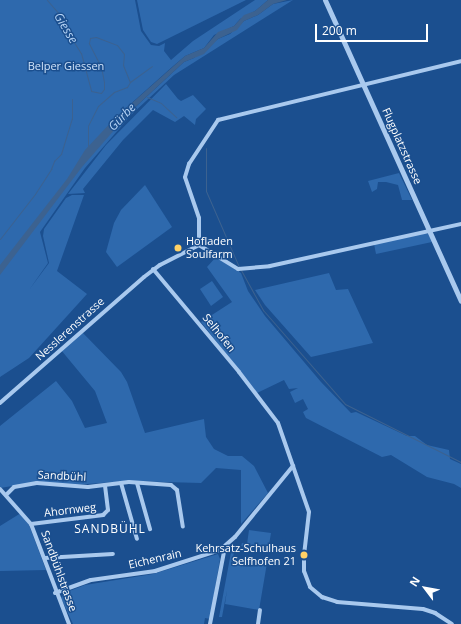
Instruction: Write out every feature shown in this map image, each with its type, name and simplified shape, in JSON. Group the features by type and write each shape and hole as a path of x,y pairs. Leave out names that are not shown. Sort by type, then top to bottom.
{"street":[{"name":"Flugplatzstrasse","path":"325,0 461,301"},
{"path":"199,245 199,218 185,177 189,164 218,120 461,60"},
{"path":"199,245 240,269 270,266 461,224"},
{"path":"153,269 199,245"},
{"name":"Nesslerenstrasse","path":"0,403 153,269"},
{"name":"Selhofen","path":"153,269 240,372 276,420 309,512 304,571 314,591 328,600 345,604 431,611 452,624"},
{"path":"210,624 225,547 293,466"},
{"path":"121,483 137,539"},
{"name":"Sandbühl","path":"6,495 14,486 29,484 105,486 121,483 137,483 174,486 177,490 183,527"},
{"path":"137,483 150,529"},
{"name":"Ahornweg","path":"31,524 103,515 108,510 105,486"},
{"name":"Sandbühlstrasse","path":"0,489 31,524 45,558 55,593 69,624"},
{"name":"Eichenrain","path":"55,593 91,580 155,571 225,547"},
{"path":"45,558 113,554"},
{"path":"258,624 260,610"}],"green space":[{"name":"Belper Giessen","path":"0,0 135,0 141,31 151,45 159,46 165,43 164,51 171,60 193,41 255,0 268,0 255,11 240,19 234,26 214,35 204,48 185,56 126,108 128,114 184,62 194,58 218,39 230,34 244,21 258,15 273,4 293,0 174,75 132,114 85,168 40,232 48,263 29,290 49,263 43,236 44,229 66,198 72,195 84,195 57,271 87,294 29,358 0,377"},
{"path":"137,0 246,0 157,44 151,42 143,30"},
{"path":"166,84 181,101 193,95 206,109 196,119 195,125 184,116 175,122 153,110 123,140 83,189 85,193 68,194 106,145"},
{"path":"399,173 412,200 402,200 398,185 386,182 378,182 377,189 372,192 368,181"},
{"path":"145,185 172,227 117,267 106,252 114,223 121,210"},
{"path":"425,233 429,234 432,242 376,254 374,244"},
{"path":"216,257 241,273 248,291 265,316 321,382 351,413 356,412 407,436 415,436 427,445 449,450 450,459 461,464 461,488 454,484 427,477 391,455 382,457 306,418 303,412 308,409 303,399 295,403 290,392 298,388 289,389 284,380 257,393 201,322 232,302 207,267"},
{"path":"329,273 336,290 348,289 373,343 311,357 265,305 255,290"},
{"path":"212,281 223,297 211,306 200,289"},
{"path":"82,332 121,372 127,382 145,433 204,419 206,437 214,449 228,456 242,456 254,466 268,493 241,524 241,470 216,468 201,483 128,481 74,485 37,482 0,488 0,426 56,381 72,401 85,428 107,423 95,391 61,350"},
{"path":"21,513 28,522 46,570 0,571 0,526"},
{"path":"249,530 271,533 268,551 241,546 242,543 247,544"},
{"path":"232,547 235,548 233,557 267,563 259,610 225,604 227,590 222,617 219,617"},
{"path":"218,554 220,559 210,619 205,618 204,624 73,624 61,598 64,593 85,585 153,574"}],"water":[{"name":"Gürbe","path":"268,0 287,0 273,4 258,15 244,21 237,30 218,39 204,54 184,62 130,112 82,167 0,275 0,265 67,179 85,150 115,118 185,56 204,48 218,32 234,26 244,15 255,11"}],"waterway":[{"name":"Giesse","path":"47,0 65,21 67,31 81,53 91,91 101,93 104,89 104,82 101,67 89,43 90,38 96,37 117,45 124,54 123,65 130,82 127,87 114,92 98,106 88,126 88,148"},
{"path":"130,82 152,66"},
{"path":"147,97 161,103 176,117"},
{"path":"0,239 35,194 51,169 54,161 61,154 72,119 72,99"},
{"path":"206,148 206,191 239,267"},
{"path":"241,270 263,310 345,404 461,462"}],"place":[{"name":"Hofladen Soulfarm","path":"178,248"},
{"name":"Kehrsatz-Schulhaus Selfhofen 21","path":"304,555"}],"district":[{"name":"SANDBÜHL","path":"110,529"}]}
